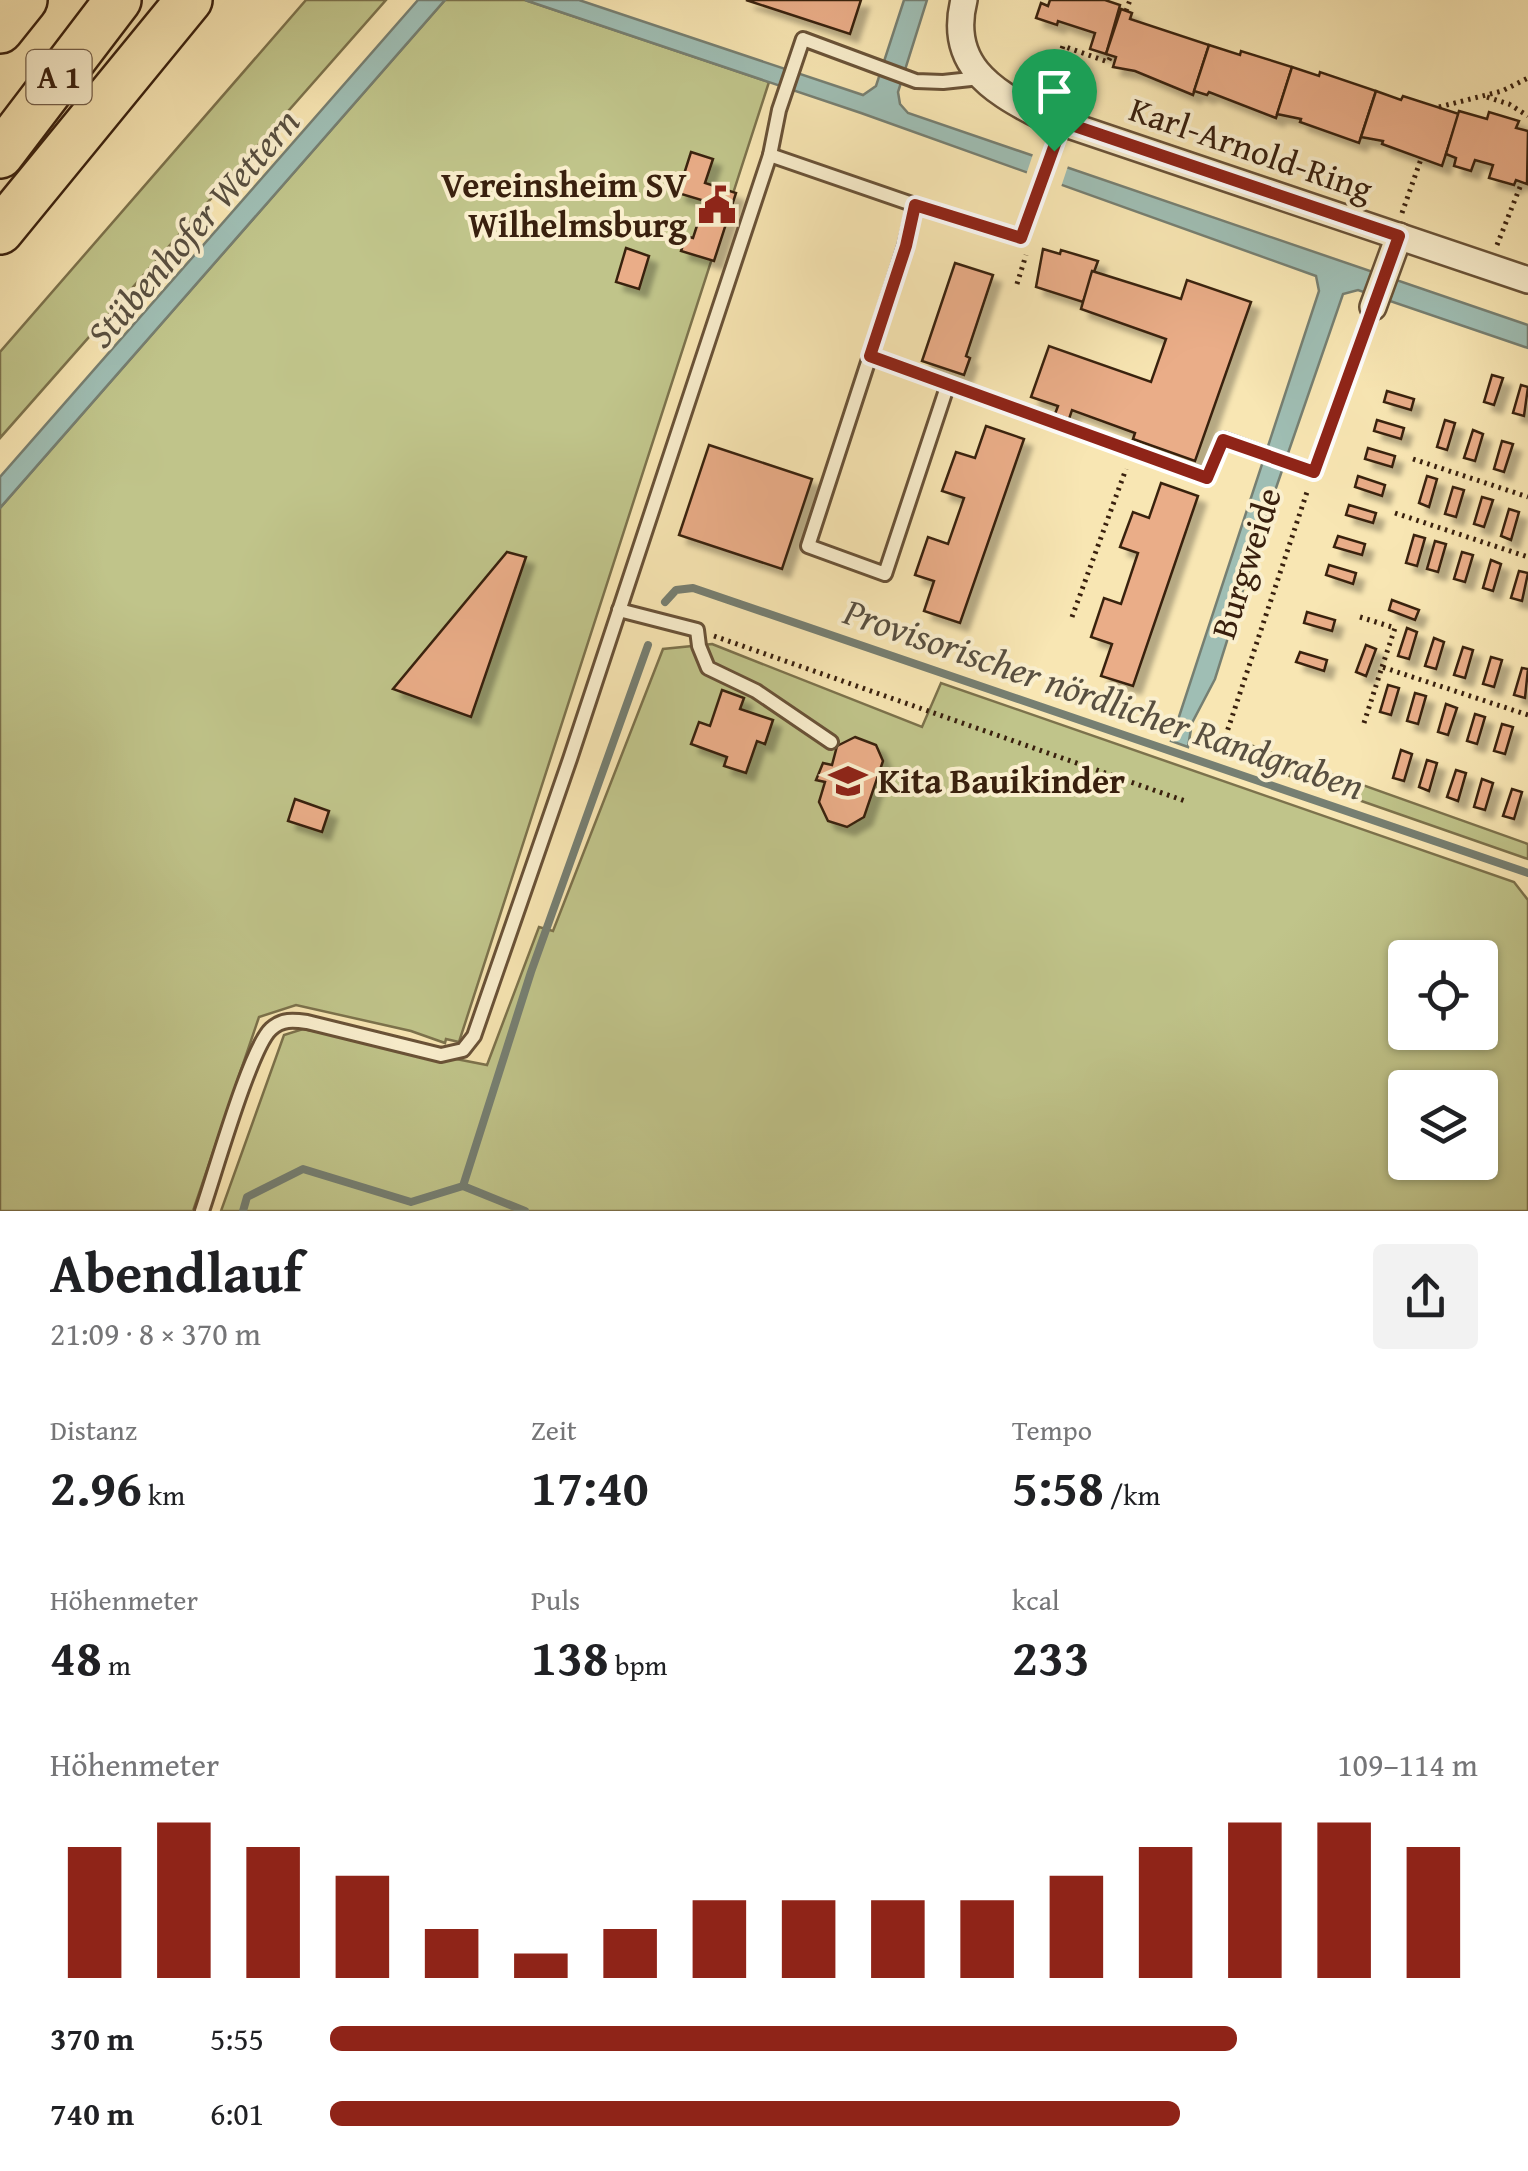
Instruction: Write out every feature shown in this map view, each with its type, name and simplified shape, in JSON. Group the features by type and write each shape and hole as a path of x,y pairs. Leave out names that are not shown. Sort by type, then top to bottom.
{"highway":[{"name":"A 1","path":"0,30 24,0"},
{"name":"A 1","path":"0,154 118,0"},
{"path":"0,231 189,0"}],"street":[{"path":"964,0 963,35 969,59 980,78"},
{"name":"Karl-Arnold-Ring","path":"980,78 1007,99 1051,118 1528,280"},
{"path":"1373,307 1399,236"}],"lane":[{"path":"202,1211 258,1046 278,1023 307,1022 441,1055 457,1054 469,1045 770,156 779,110 803,40 916,81 980,78"},
{"path":"770,156 1021,238 1054,151 1051,118"},
{"path":"915,205 906,246 808,546 885,574 948,384"},
{"path":"870,356 1207,478 1223,440 1314,472"},
{"path":"619,610 697,630 698,646 708,668 756,691 832,742"}],"path":[{"path":"1126,11 1130,0"},
{"path":"1051,118 1063,46 1108,62 1111,56"},
{"path":"1439,107 1484,96 1528,78"},
{"path":"1484,96 1527,113"},
{"path":"1399,236 1403,211 1421,159"},
{"path":"1489,266 1522,182"},
{"path":"1017,284 1027,251 1021,238"},
{"name":"Burgweide","path":"1223,744 1373,307"},
{"path":"1072,617 1132,452"},
{"path":"1413,459 1528,497"},
{"path":"1395,513 1528,556"},
{"path":"1360,617 1395,628 1364,723"},
{"path":"697,630 1186,801"},
{"path":"1382,667 1528,716"}],"green space":[{"path":"306,0 386,0 0,438 0,352"},
{"path":"445,0 525,0 769,82 459,1042 446,1039 445,1043 411,1031 296,1005 259,1017 193,1211 0,1211 0,508"},
{"path":"712,644 922,727 941,683 1514,882 1528,900 1528,1211 221,1211 284,1035 303,1029 487,1065 539,927 553,931 663,649"},
{"path":"1192,742 1242,742 1528,844 1528,859"}],"water":[{"path":"418,0 445,0 0,508 0,477"},
{"path":"525,0 579,0 863,95 876,86 904,0 927,0 898,92 900,104 908,113 1528,325 1528,348 1358,290 1343,294 1215,679 1192,723 1188,747 1171,741 1319,291 1316,276 861,113"}],"pier":[{"path":"1034,151 1069,163 1060,190 1025,178"}],"building":[{"path":"746,0 861,0 850,34"},
{"path":"1050,0 1105,0 1120,5 1106,54 1090,49 1095,33 1036,18 1041,3 1048,6"},
{"path":"1121,9 1132,13 1130,19 1209,45 1193,95 1135,71 1113,67 1116,57 1106,54"},
{"path":"1209,45 1292,67 1276,118 1209,92 1207,95 1194,91"},
{"path":"1292,67 1376,91 1359,143 1300,122 1301,119 1277,114"},
{"path":"1376,91 1459,114 1442,166 1382,144 1383,141 1361,137"},
{"path":"1459,111 1487,119 1489,112 1519,121 1516,128 1528,131 1527,184 1516,180 1514,185 1489,178 1493,165 1475,160 1471,171 1454,166 1456,158 1446,154"},
{"name":"Vereinsheim SV Wilhelmsburg","path":"691,152 713,159 705,183 736,193 714,261 681,251 686,236 693,238 705,201 678,193"},
{"path":"626,248 649,256 639,289 616,282"},
{"path":"1043,249 1098,261 1083,302 1036,287"},
{"path":"955,263 993,275 966,356 970,358 964,375 922,361"},
{"path":"1092,271 1181,299 1187,280 1251,302 1195,461 1133,439 1135,433 1072,410 1069,419 1055,414 1058,406 1031,397 1049,346 1151,382 1166,339 1081,309"},
{"path":"1492,375 1503,378 1494,405 1484,402"},
{"path":"1521,385 1528,387 1524,416 1513,413"},
{"path":"1387,391 1414,399 1411,410 1384,402"},
{"path":"1377,420 1404,428 1401,439 1374,431"},
{"path":"1445,420 1455,423 1447,450 1437,447"},
{"path":"986,426 1024,439 960,623 924,611 934,581 915,575 928,537 948,544 964,498 942,491 956,452 975,458"},
{"path":"1473,430 1483,434 1475,461 1464,458"},
{"path":"1502,441 1513,444 1504,472 1494,469"},
{"path":"709,445 812,479 782,569 679,535"},
{"path":"1368,448 1395,456 1392,467 1365,459"},
{"path":"1358,476 1385,485 1382,496 1355,487"},
{"path":"1427,476 1437,479 1429,507 1419,503"},
{"path":"1161,483 1198,496 1133,686 1101,676 1112,644 1091,637 1104,598 1121,604 1138,553 1120,547 1133,512 1149,518"},
{"path":"1453,487 1464,490 1456,517 1445,514"},
{"path":"1482,497 1493,500 1484,527 1474,524"},
{"path":"1349,505 1376,513 1373,523 1346,515"},
{"path":"1509,509 1519,512 1511,540 1501,536"},
{"path":"1414,535 1425,538 1417,566 1406,563"},
{"path":"1338,536 1365,544 1362,555 1334,547"},
{"path":"1435,541 1446,544 1438,572 1427,569"},
{"path":"507,552 526,557 471,717 393,689"},
{"path":"1462,552 1473,555 1465,582 1454,579"},
{"path":"1491,560 1501,564 1493,591 1483,588"},
{"path":"1329,565 1356,573 1353,584 1326,575"},
{"path":"1519,571 1528,573 1522,601 1511,598"},
{"path":"1392,600 1419,610 1415,620 1389,610"},
{"path":"1307,612 1335,620 1332,631 1304,623"},
{"path":"1407,628 1417,632 1409,659 1398,656"},
{"path":"1434,638 1444,642 1436,669 1425,666"},
{"path":"1366,645 1376,649 1366,676 1356,672"},
{"path":"1463,647 1473,650 1465,678 1454,675"},
{"path":"1300,652 1327,660 1324,671 1296,662"},
{"path":"1491,657 1502,660 1494,687 1483,684"},
{"path":"1522,668 1528,669 1525,698 1514,695"},
{"path":"1388,685 1399,688 1391,715 1380,712"},
{"path":"722,690 744,698 740,709 773,720 765,744 757,741 746,773 724,766 727,757 691,744 699,722 710,726"},
{"path":"1415,693 1426,696 1418,724 1407,721"},
{"path":"1446,704 1457,708 1448,735 1438,732"},
{"path":"1475,714 1485,717 1477,744 1467,741"},
{"path":"1502,724 1513,727 1505,754 1494,751"},
{"name":"Kita Bauikinder","path":"855,737 876,745 883,761 864,817 847,827 828,821 819,802 825,782 816,780 823,763 832,765 837,746"},
{"path":"1401,750 1412,754 1404,781 1393,778"},
{"path":"1427,760 1437,763 1429,791 1419,787"},
{"path":"1456,770 1466,773 1458,801 1447,797"},
{"path":"1482,779 1493,783 1485,810 1474,807"},
{"path":"1512,789 1522,792 1514,819 1503,816"},
{"path":"295,799 329,811 322,832 288,821"}],"waterway":[{"name":"Provisorischer nördlicher Randgraben","path":"665,602 676,590 693,588 1528,873"},
{"name":"Provisorischer nördlicher Randgraben","path":"243,1211 247,1197 303,1169 411,1202 463,1186 531,972 648,645"},
{"path":"463,1186 525,1211"}],"place":[{"name":"Vereinsheim SV Wilhelmsburg","path":"717,205"},
{"name":"Kita Bauikinder","path":"848,781"}],"route":[{"path":"1063,122 1399,236 1314,472 1223,440 1207,478 870,356 906,246 915,205 1021,238 1054,151 1063,122"}],"water label":[{"name":"Stübenhofer Wettern","path":"193,228"}]}
